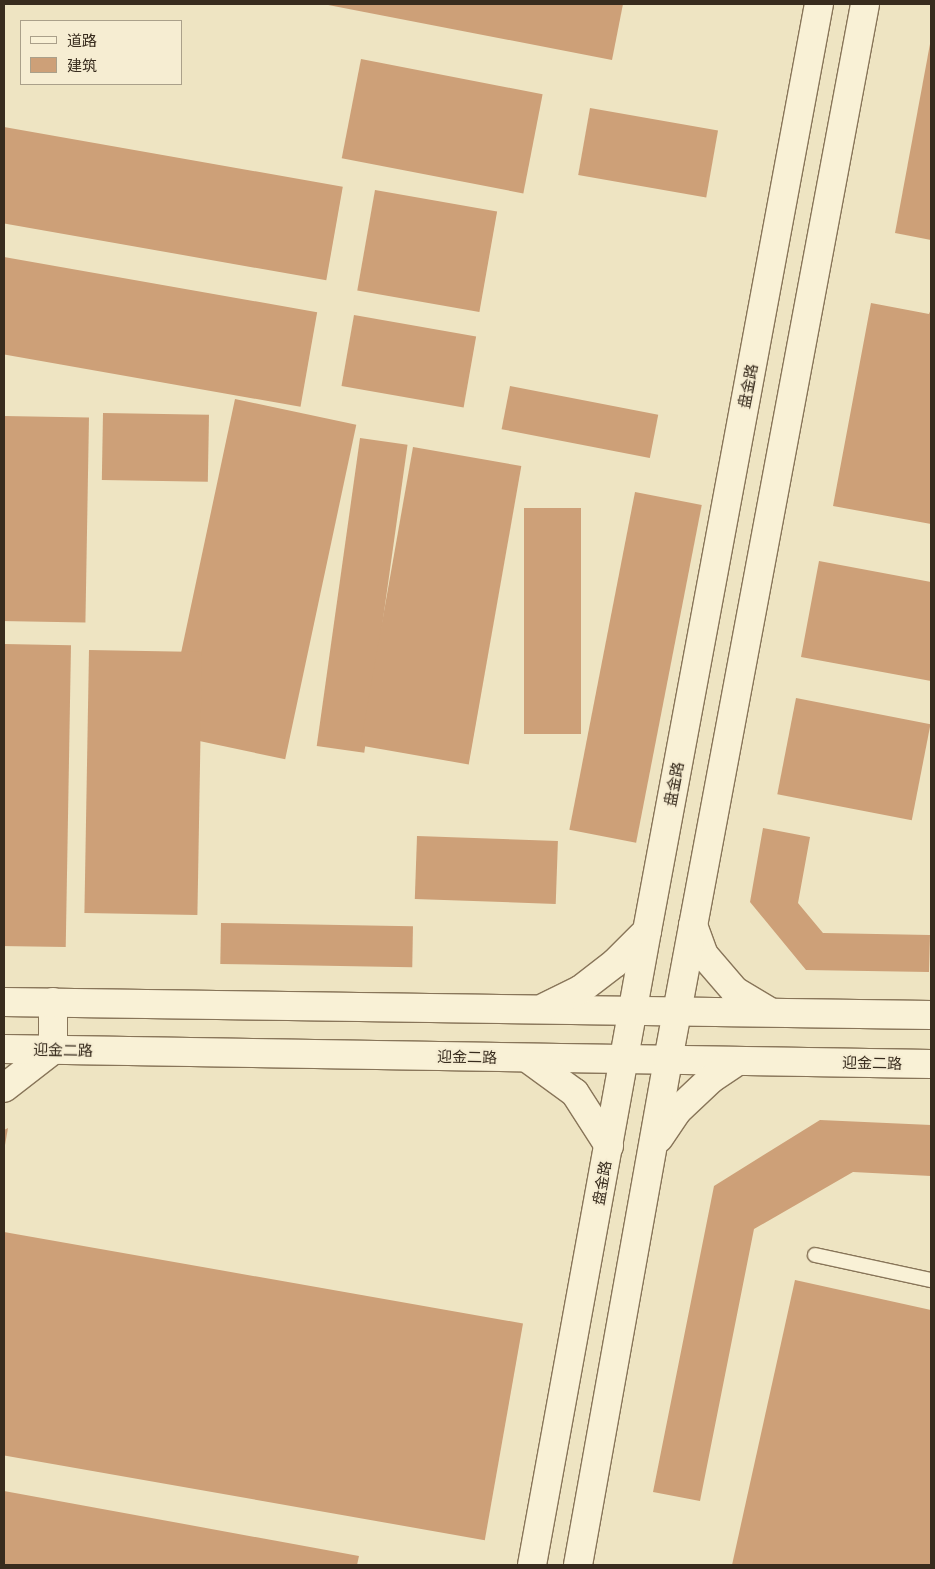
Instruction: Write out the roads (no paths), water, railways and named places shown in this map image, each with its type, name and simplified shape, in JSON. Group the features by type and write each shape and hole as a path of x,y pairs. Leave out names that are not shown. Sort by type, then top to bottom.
{"street":[{"name":"盘金路","path":"532,1565 647,931 820,4"},
{"path":"578,1565 677,1011 865,4"},
{"path":"693,925 704,955 735,991 768,1011"},
{"path":"540,1009 580,990 615,963 647,931"},
{"path":"4,1002 633,1011 768,1011 931,1015"},
{"path":"4,1088 53,1050 54,1002"},
{"name":"迎金二路","path":"4,1049 931,1064"},
{"path":"527,1058 574,1094 608,1146"},
{"path":"652,1148 677,1111 711,1079 738,1061"}],"lane":[{"path":"815,1255 931,1280"}]}
